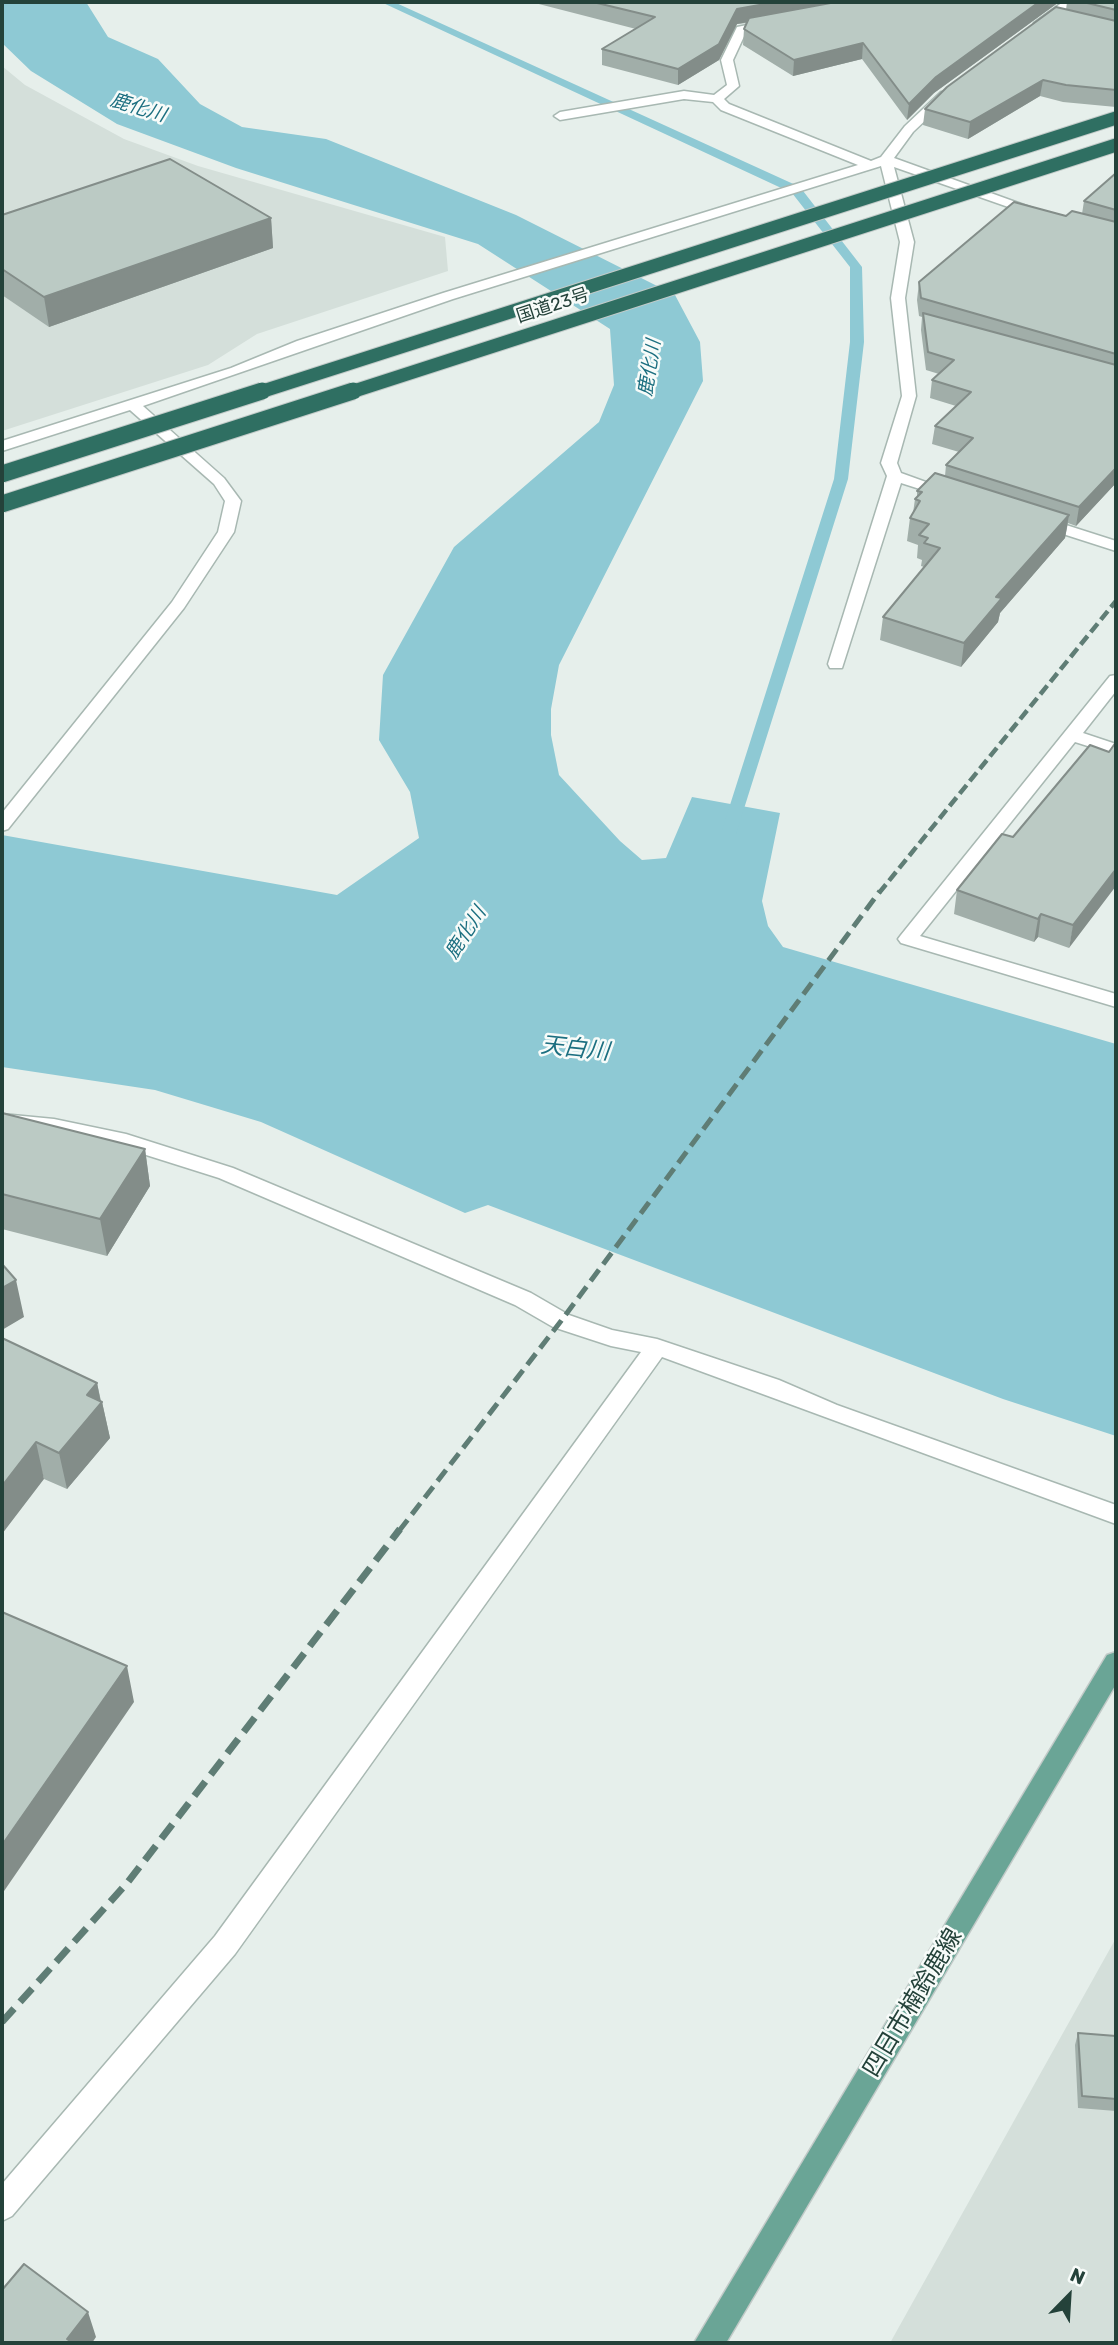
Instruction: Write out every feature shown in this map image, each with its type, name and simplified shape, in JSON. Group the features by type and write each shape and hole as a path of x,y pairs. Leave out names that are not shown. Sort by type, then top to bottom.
{"highway":[{"name":"国道23号","path":"2,474 1116,118"},
{"name":"国道23号","path":"2,504 1116,145"}],"main road":[{"name":"四日市楠鈴鹿線","path":"709,2343 1116,1662"}],"street":[{"path":"1028,33 1070,2"},
{"path":"1050,16 1063,19"},
{"path":"717,99 733,86 727,60 741,29 779,22"},
{"path":"2,446 133,405 448,296 886,160 909,129 951,90"},
{"path":"560,116 684,95 717,99 725,107 870,165"},
{"path":"886,160 1051,216"},
{"path":"886,160 907,242 898,298 907,320 909,396 888,463 895,476 973,501"},
{"path":"2,824 178,605 226,532 233,501 226,491 133,405"},
{"path":"836,664 895,476"},
{"path":"1025,517 1116,546"},
{"path":"1116,680 908,939 1116,1000"},
{"path":"1072,735 1116,750"},
{"path":"2,1121 54,1126 126,1142 226,1172 523,1299 561,1321 611,1338 657,1348 771,1386 829,1410 1116,1515"},
{"path":"2,2206 225,1945 657,1348"}],"shaded area":[{"path":"2,66 25,85 124,139 198,166 445,237 448,271 257,334 208,365 2,431"},
{"path":"1116,1938 1116,2343 890,2343"}],"water":[{"path":"2,2 86,2 108,37 158,59 200,104 242,127 326,139 516,215 675,295 700,342 703,381 559,665 551,709 551,735 559,775 620,841 642,860 666,858 692,797 780,813 762,901 768,926 783,947 1116,1044 1116,1436 1003,1399 488,1205 465,1213 261,1122 155,1090 2,1067 2,835 337,895 419,838 410,792 379,740 383,675 454,547 599,422 614,385 610,329 478,244 236,168 117,124 31,71 2,43"}],"building":[{"path":"593,2 776,2 737,9 719,44 678,69 602,49 655,17"},
{"path":"836,2 1039,2 936,77 909,104 863,43 794,60 744,29 749,18"},
{"path":"1083,2 1116,2 1116,10"},
{"path":"1056,7 1116,21 1116,90 1043,80 970,122 925,109 947,87"},
{"path":"170,159 271,218 44,297 2,269 2,215"},
{"path":"1116,173 1116,210 1084,201"},
{"path":"1014,202 1066,216 1072,211 1116,222 1116,354 921,298 919,282"},
{"path":"923,313 1116,365 1116,468 1079,507 946,465 973,438 935,426 971,392 932,380 954,360 928,352"},
{"path":"935,473 1069,515 996,597 1002,598 964,643 883,617 940,548 924,543 928,538 919,535 929,524 910,518 920,501 915,499 922,492 917,491"},
{"path":"1116,742 1116,869 1073,925 1041,914 1038,919 957,890 1002,834 1013,837 1090,745 1109,752"},
{"path":"2,1113 145,1149 100,1219 2,1194"},
{"path":"2,1264 16,1280 2,1288"},
{"path":"2,1338 97,1383 87,1395 102,1402 59,1453 36,1442 2,1486"},
{"path":"2,1612 127,1666 2,1845"},
{"path":"1078,2033 1116,2036 1116,2099 1082,2096"},
{"path":"24,2264 88,2312 67,2339 73,2343 2,2343 2,2290"}],"waterway":[{"path":"386,2 796,190 856,267 857,342 841,479 730,830"}],"railway":[{"path":"879,893 1116,601"},
{"path":"399,1531 561,1321 880,891"},
{"path":"2,2022 128,1882 400,1529"}],"water label":[{"name":"鹿化川","path":"138,108"},
{"name":"鹿化川","path":"650,368"},
{"name":"鹿化川","path":"466,933"},
{"name":"天白川","path":"575,1049"}]}
